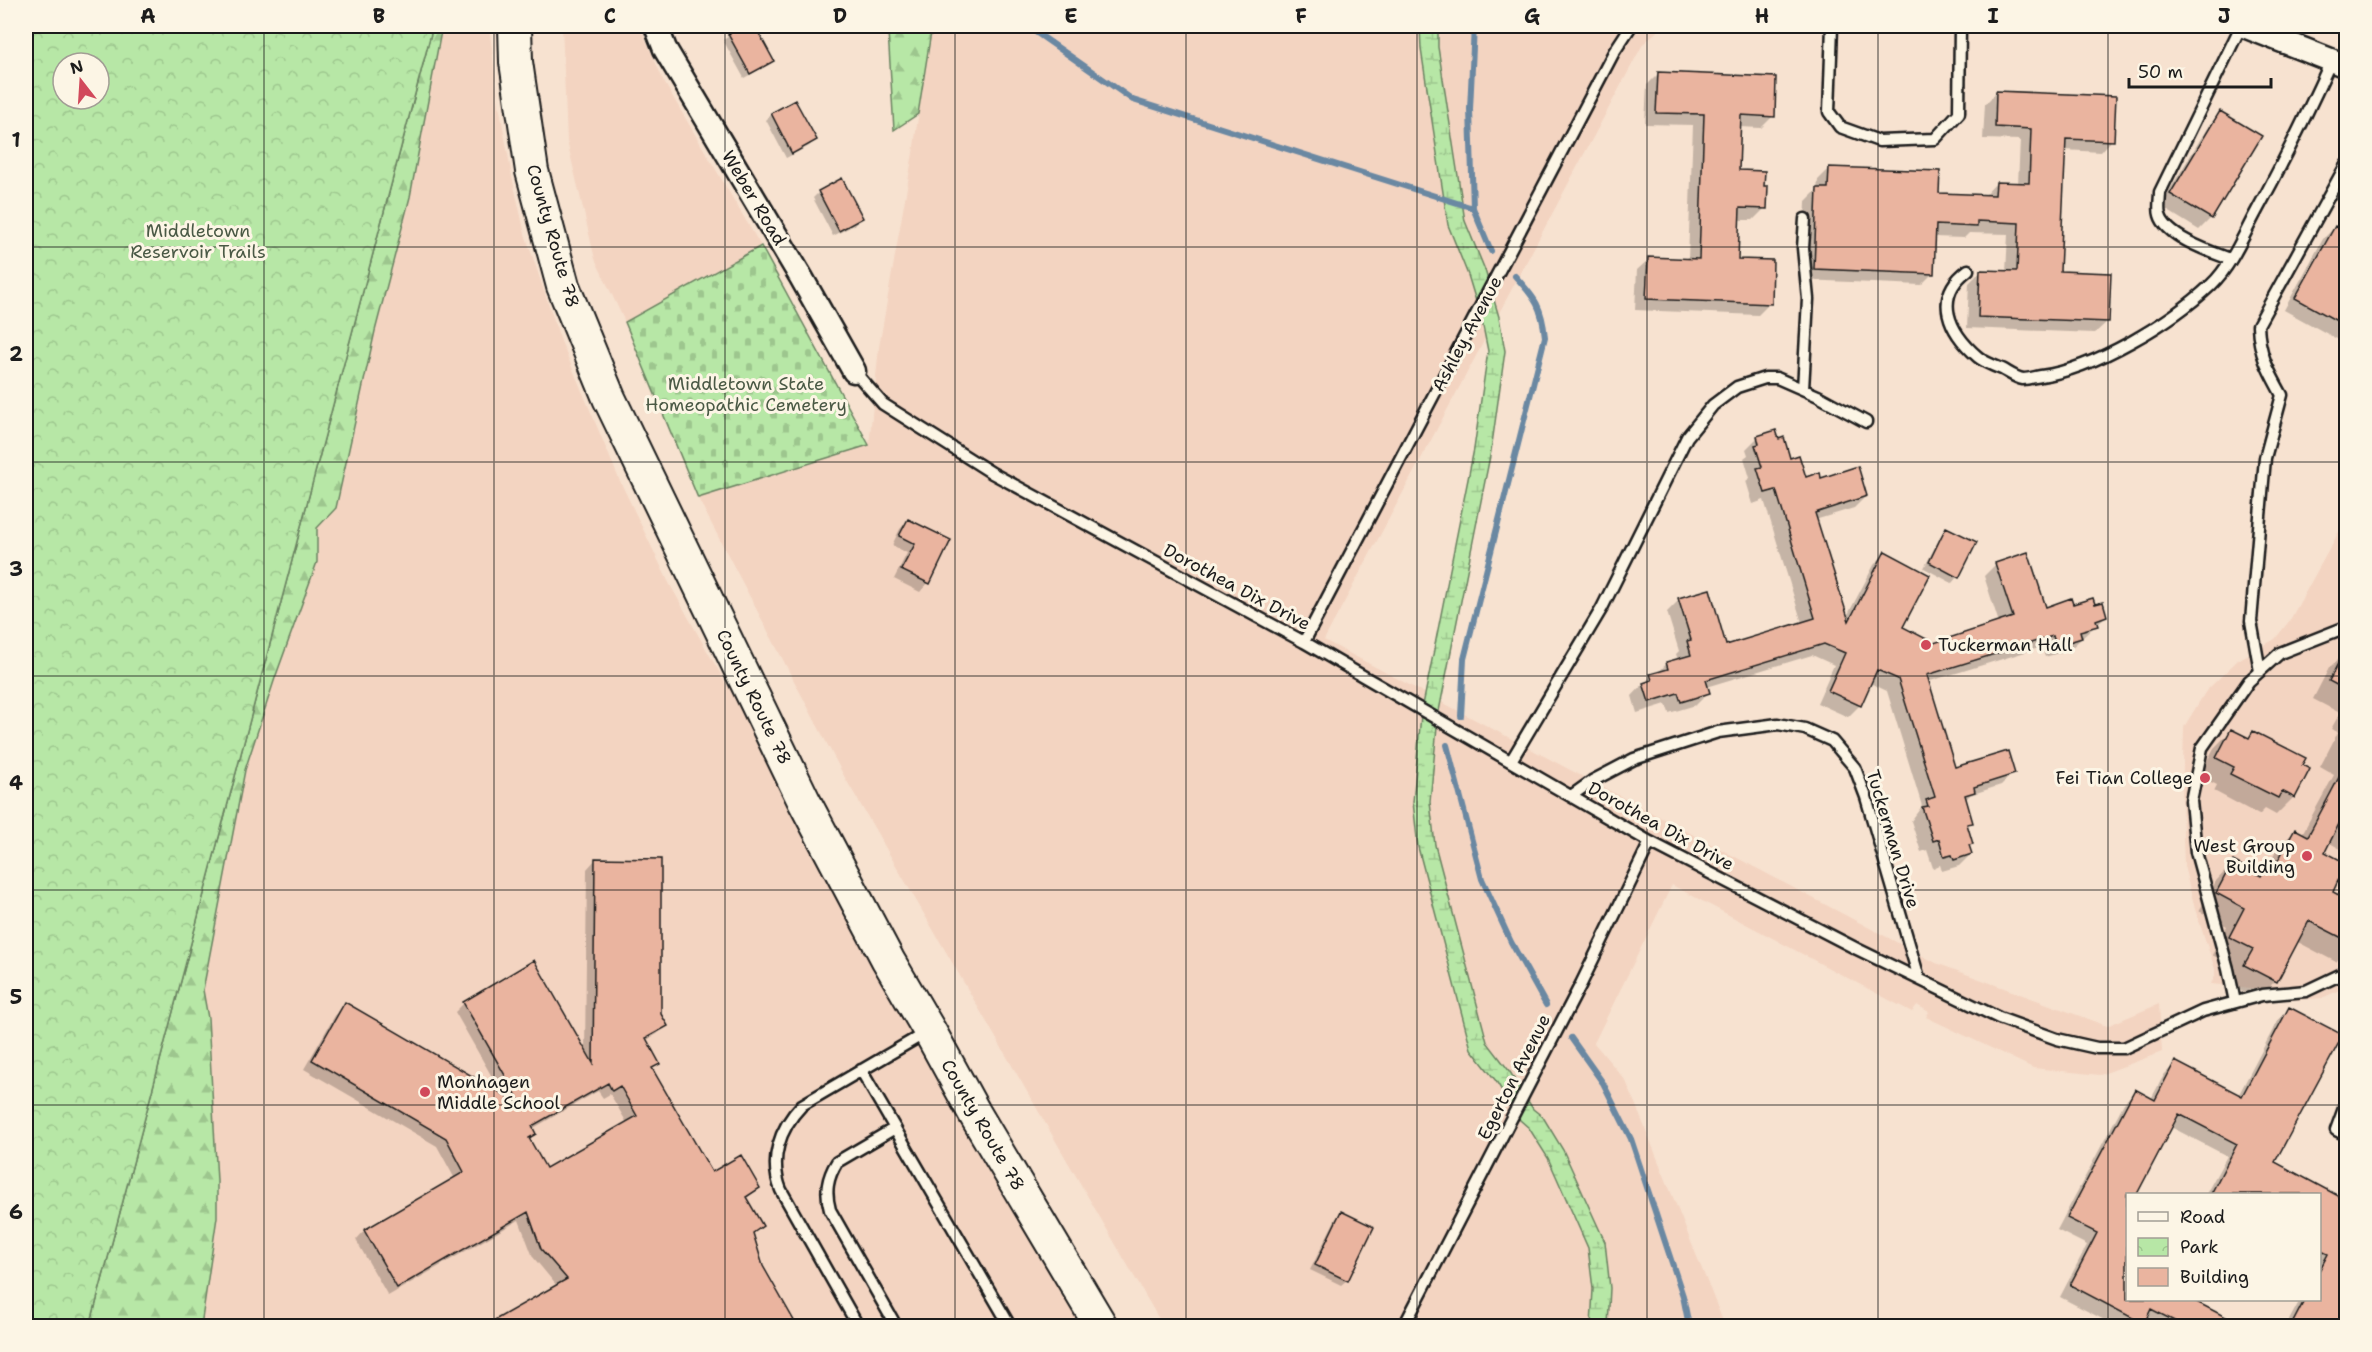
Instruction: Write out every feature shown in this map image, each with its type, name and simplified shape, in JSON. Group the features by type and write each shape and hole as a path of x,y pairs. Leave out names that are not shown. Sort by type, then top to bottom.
{"street":[{"name":"County Route 78","path":"515,26 516,62 532,171 563,286 609,398 804,801 888,960 930,1030 975,1114 1101,1326"},
{"name":"Weber Road","path":"656,26 665,49 854,371"},
{"path":"2242,26 2339,64"}],"lane":[{"name":"Ashley Avenue","path":"1304,642 1614,52 1631,26"},
{"path":"1832,26 1829,112 1840,127 1879,141 1935,139 1959,113 1960,26"},
{"path":"2230,259 2193,245 2164,225 2159,214 2160,192 2242,26"},
{"path":"1968,270 1949,291 1947,309 1954,328 1962,341 1979,358 2022,379 2060,374 2131,342 2172,317 2212,284 2230,259 2339,64"},
{"path":"2260,671 2251,621 2265,458 2282,395 2266,367 2259,346 2258,325 2346,165"},
{"path":"1803,389 1808,299 1803,248 1805,219"},
{"name":"Dorothea Dix Drive","path":"854,371 883,404 992,473 1304,642 1650,842 1846,944 1999,1018 2057,1039 2097,1048 2124,1048 2203,1011 2262,995 2306,991 2346,972"},
{"path":"1511,760 1602,608 1687,437 1713,405 1737,387 1765,378 1777,378 1866,422"},
{"path":"2235,1002 2196,852 2191,801 2202,748 2249,681 2280,653 2346,627"},
{"name":"Tuckerman Drive","path":"1571,796 1592,780 1634,759 1719,732 1778,724 1805,729 1832,741 1855,768 1866,797 1919,978"},
{"name":"Egerton Avenue","path":"1404,1326 1576,993 1650,842"},
{"path":"858,1326 790,1209 778,1181 775,1161 779,1142 791,1116 809,1100 930,1030"},
{"path":"861,1070 1010,1326"},
{"path":"2346,1102 2337,1130 2346,1135"},
{"path":"895,1128 837,1162 831,1170 826,1188 830,1210 896,1326"}],"shaded area":[{"path":"433,26 489,26 499,105 525,234 561,341 619,479 668,581 706,649 1100,1326 90,1326"},
{"path":"562,26 640,26 664,82 761,246 625,322 595,259 567,141"},
{"path":"931,26 1663,26 1643,44 1324,640 1936,963 2107,1026 2159,1004 2162,1052 2100,1075 2033,1068 1926,1017 1929,1012 1917,1005 1912,1012 1672,885 1594,1043 1626,1081 1725,1326 1163,1326 844,776 698,498 869,445 879,347 913,153"},
{"name":"Fei Tian College","path":"2346,519 2346,987 2322,998 2297,1000 2278,997 2260,989 2211,984 2215,976 2215,969 2195,909 2184,866 2182,802 2184,727 2206,691 2238,660 2275,639 2290,620"}],"green space":[{"name":"Middletown Reservoir Trails","path":"26,26 433,26 90,1326 26,1326"},
{"path":"433,26 442,26 410,197 375,331 336,508 317,528 317,562 245,770 203,990 208,1018 217,1217 201,1326 90,1326"},
{"path":"885,26 932,26 918,114 894,130 888,31"},
{"path":"1420,26 1438,26 1438,47 1465,221 1485,270 1499,317 1505,351 1491,451 1438,716 1430,802 1435,845 1487,1042 1510,1072 1533,1109 1543,1117 1563,1150 1605,1242 1610,1288 1608,1326 1591,1326 1593,1289 1588,1248 1548,1158 1529,1128 1520,1120 1496,1081 1471,1049 1418,847 1413,802 1421,715 1474,449 1488,351 1482,321 1468,275 1448,225 1421,49"},
{"name":"Middletown State Homeopathic Cemetery","path":"761,246 869,445 698,498 625,322"}],"building":[{"path":"743,26 755,26 774,61 750,74 728,34"},
{"path":"1658,72 1776,77 1775,117 1741,115 1739,170 1765,171 1764,186 1768,186 1767,209 1740,208 1738,259 1773,260 1772,304 1646,299 1648,257 1699,259 1704,114 1656,113"},
{"path":"1996,91 2116,96 2114,141 2066,139 2060,271 2111,273 2109,322 1978,317 1980,270 2017,271 2019,223 1977,221 1977,227 1936,225 1934,274 1814,269 1817,188 1828,188 1829,167 1940,171 1939,193 1995,195 1996,182 2029,183 2031,129 1995,127"},
{"path":"795,100 817,140 792,154 771,113"},
{"path":"2220,111 2262,136 2212,219 2170,194"},
{"path":"842,178 863,218 839,231 818,191"},
{"path":"2335,226 2346,232 2346,326 2295,298"},
{"name":"Tuckerman Hall","path":"1776,430 1779,439 1784,437 1790,458 1799,455 1806,477 1820,472 1821,478 1858,466 1867,496 1815,513 1849,621 1885,551 1930,575 1903,627 1934,643 2013,617 1995,563 2028,552 2046,607 2071,598 2073,604 2093,598 2095,604 2103,602 2107,616 2096,620 2098,626 2080,631 2082,638 2056,646 2053,636 1927,675 1955,767 2008,751 2015,774 1974,787 1975,792 1965,795 1973,823 1967,824 1973,844 1969,845 1972,854 1954,860 1952,855 1944,857 1939,839 1933,841 1922,807 1928,806 1926,800 1935,797 1898,679 1877,670 1861,706 1828,691 1845,653 1824,644 1706,680 1710,693 1681,702 1678,693 1649,702 1643,683 1652,680 1650,674 1668,669 1666,662 1691,655 1687,641 1691,640 1678,598 1710,589 1726,645 1815,618 1776,490 1765,493 1757,468 1762,467 1755,445 1759,444 1757,436"},
{"path":"908,519 951,540 930,584 901,570 915,544 899,536"},
{"path":"1946,527 1977,542 1959,578 1929,562"},
{"path":"2346,648 2346,690 2329,681"},
{"path":"2231,729 2249,738 2253,731 2306,758 2302,765 2310,769 2295,798 2282,791 2278,798 2230,774 2234,767 2216,758"},
{"name":"West Group Building","path":"2346,764 2346,825 2340,822 2325,852 2346,863 2333,892 2346,899 2346,940 2309,921 2277,982 2244,965 2253,949 2229,937 2244,908 2216,893 2233,861 2261,876 2269,861 2276,864 2295,829 2308,836"},
{"name":"Monhagen Middle School","path":"595,858 661,859 661,1014 668,1026 646,1038 660,1064 652,1068 712,1172 741,1155 760,1188 746,1197 763,1226 753,1233 763,1266 797,1326 484,1326 567,1279 541,1249 528,1212 397,1288 364,1230 464,1172 446,1138 312,1060 345,1002 522,1105 463,1002 534,960 593,1063","holes":["608,1083 612,1091 620,1086 637,1116 546,1168 529,1138 536,1134 532,1126"]},
{"path":"2289,1007 2343,1035 2275,1162 2346,1200 2346,1326 2291,1326 2304,1301 2321,1301 2321,1267 2328,1254 2321,1251 2321,1193 2212,1193 2237,1144 2179,1114 2138,1193 2126,1193 2126,1301 2195,1301 2243,1326 2184,1326 2151,1309 2144,1324 2070,1285 2097,1233 2067,1218 2135,1089 2155,1100 2175,1061 2242,1096"},
{"path":"1341,1211 1374,1227 1348,1281 1315,1265"}],"waterway":[{"path":"1027,26 1133,100 1473,208"},
{"path":"1474,26 1470,109 1473,208 1491,251"},
{"path":"1461,716 1464,659 1545,337 1537,304 1515,276"},
{"path":"1447,745 1482,879 1511,942 1546,1005"},
{"path":"1571,1038 1603,1083 1631,1139 1683,1296 1689,1326"}],"place":[{"name":"Tuckerman Hall","path":"1926,645"},
{"name":"Fei Tian College","path":"2205,778"},
{"name":"West Group Building","path":"2307,856"},
{"name":"Monhagen Middle School","path":"425,1092"}]}
